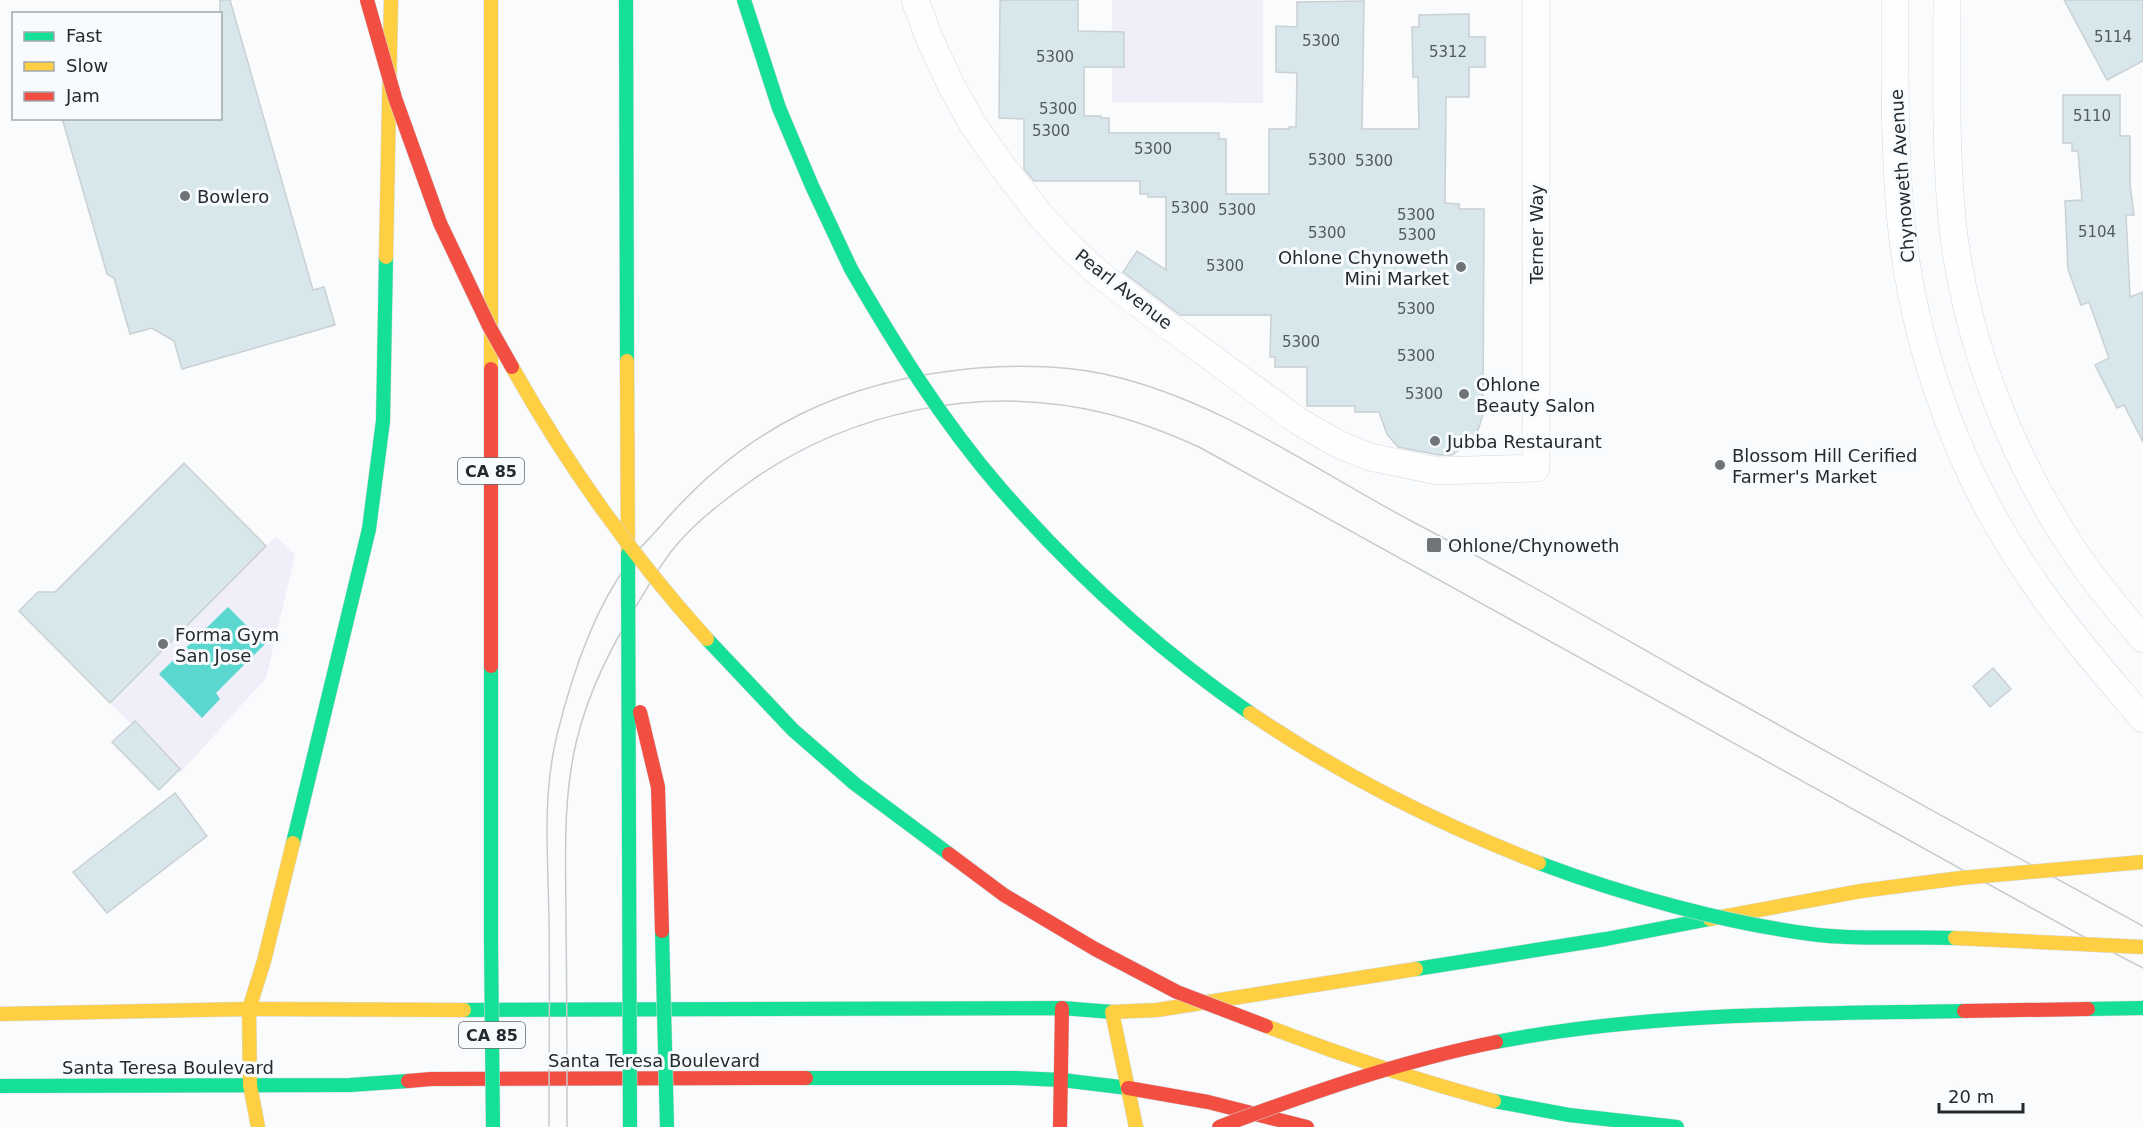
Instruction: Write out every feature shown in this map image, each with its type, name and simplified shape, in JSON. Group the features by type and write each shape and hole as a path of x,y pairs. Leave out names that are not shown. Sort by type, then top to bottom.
{"main road":[{"path":"367,0 395,98 440,223 489,326 534,404 594,499 665,593 727,662 793,730 855,784 1004,896 1095,949 1167,987 1328,1050 1418,1080 1494,1101 1569,1114 1677,1127"},
{"path":"258,1127 250,1085 249,1010 287,870 369,529 383,421 391,0"},
{"name":"CA 85","path":"491,0 493,1127"},
{"path":"626,0 630,1127"},
{"path":"744,0 779,108 851,269 890,336 945,417 1000,487 1059,553 1119,611 1193,673 1274,730 1356,781 1459,832 1537,864 1618,891 1714,916 1820,935 2143,947"},
{"path":"627,654 658,788 667,1127"},
{"path":"0,1014 249,1010 605,1011 1062,1008 1112,1012 1157,1010 1595,941 1862,891 1961,878 2143,862"},
{"path":"1060,1127 1062,1008"},
{"path":"1218,1127 1332,1086 1397,1066 1519,1038 1580,1030 1673,1020 1771,1014 2143,1008"},
{"path":"1112,1012 1136,1127"},
{"name":"Santa Teresa Boulevard","path":"0,1086 350,1085 431,1079 1015,1077 1128,1088 1208,1102 1307,1127"}],"street":[{"name":"Pearl Avenue","path":"915,0 930,40 972,123 1040,215 1097,272 1298,421 1338,444 1370,457 1438,471 1536,468"},
{"name":"Terner Way","path":"1536,0 1536,468"},
{"name":"Chynoweth Avenue","path":"1895,0 1897,161 1901,223 1910,285 1923,342 1947,415 1978,487 2037,588 2143,719"},
{"path":"1947,0 1948,161 1952,220 1962,282 1976,338 1995,396 2019,451 2047,506 2079,558 2143,639"}],"shaded area":[{"path":"1112,0 1263,0 1263,103 1112,102"},
{"name":"Forma Gym San Jose","path":"184,463 266,546 276,537 295,555 266,678 180,773 19,611 38,592 55,592"}],"water":[{"path":"228,607 265,644 216,693 220,699 202,718 159,674"}],"building":[{"name":"Bowlero","path":"220,0 230,0 313,290 324,287 335,325 182,369 174,341 152,328 130,334 114,278 107,274 63,120 222,120 222,12 220,12"},
{"path":"1078,0 1078,31 1124,32 1124,67 1084,67 1084,116 1109,118 1109,133 1219,133 1219,139 1226,139 1226,194 1269,194 1269,129 1296,127 1297,73 1276,72 1276,26 1297,27 1297,2 1364,1 1362,129 1419,129 1418,77 1413,77 1412,27 1419,27 1419,15 1469,14 1469,37 1485,37 1485,67 1469,67 1469,97 1446,97 1445,203 1459,204 1459,209 1484,209 1483,415 1478,430 1470,442 1452,455 1439,455 1398,447 1387,434 1379,412 1355,412 1355,406 1307,406 1307,367 1275,367 1275,357 1270,357 1271,315 1180,315 1123,272 1137,251 1166,270 1166,197 1148,197 1148,194 1140,194 1140,181 1034,181 1024,169 1024,119 999,118 1000,1"},
{"path":"2064,0 2143,0 2143,61 2107,80"},
{"path":"2063,95 2120,95 2120,136 2130,136 2130,184 2134,215 2126,215 2130,297 2143,292 2143,442 2124,405 2117,408 2095,365 2109,358 2089,302 2081,305 2068,269 2065,201 2082,200 2078,151 2072,151 2072,143 2063,143"},
{"path":"184,463 266,546 110,703 19,611 38,592 55,592"},
{"path":"1993,668 2011,689 1990,707 1973,686"},
{"path":"135,721 180,769 159,790 112,742"},
{"path":"175,793 207,836 107,913 73,872"}],"tram line":[{"path":"549,1127 547,827 549,781 557,735 569,691 584,647 603,604 637,551 725,462 762,436 800,414 840,397 928,374 1008,366 1073,369 1146,385 1226,418 2143,926"},
{"path":"567,1127 565,857 569,789 581,724 601,670 619,636 655,575 681,539 716,507 744,486 784,460 826,439 871,422 916,410 963,403 1011,401 1058,404 1128,420 1199,447 2143,968"}],"traffic: fast":[{"path":"626,0 627,361"},
{"path":"744,0 779,108 851,269"},
{"path":"293,843 369,529 383,421 386,257"},
{"path":"851,269 902,354 939,409 1000,488 1057,550 1118,608 1182,663 1250,713"},
{"path":"628,554 630,1127"},
{"path":"707,639 793,730 855,784 949,854"},
{"path":"491,666 491,942"},
{"path":"1539,863 1641,897 1748,924 1818,935 1955,938"},
{"path":"1416,969 1606,939 1710,919"},
{"path":"662,931 667,1127"},
{"path":"491,942 493,1127"},
{"path":"464,1010 1062,1008 1112,1012"},
{"path":"2088,1009 2143,1008"},
{"path":"1496,1042 1612,1025 1729,1016 1964,1011"},
{"path":"806,1078 1015,1078 1062,1080 1128,1088"},
{"path":"0,1086 350,1085 408,1081"},
{"path":"1494,1101 1569,1115 1677,1127"}],"traffic: slow":[{"path":"386,257 391,0"},
{"path":"491,0 491,369"},
{"path":"627,361 628,554"},
{"path":"512,367 555,439 602,509 679,608 707,639"},
{"path":"1250,713 1320,757 1390,796 1463,831 1539,863"},
{"path":"258,1127 250,1085 249,1009 264,961 293,843"},
{"path":"1861,891 1961,878 2143,862"},
{"path":"1710,919 1861,891"},
{"path":"1955,938 2143,947"},
{"path":"1136,1127 1112,1012 1157,1010 1416,969"},
{"path":"0,1014 249,1009 464,1010"},
{"path":"1266,1026 1379,1066 1494,1101"}],"traffic: jam":[{"path":"367,0 395,98 440,223 489,326 512,367"},
{"path":"491,369 491,666"},
{"path":"640,712 658,787 662,931"},
{"path":"949,854 1004,895 1095,949 1177,992 1266,1026"},
{"path":"1060,1127 1062,1008"},
{"path":"1964,1011 2088,1009"},
{"path":"1219,1127 1356,1079 1496,1042"},
{"path":"408,1081 431,1079 806,1078"},
{"path":"1128,1088 1208,1102 1307,1127"}],"place":[{"name":"Bowlero","path":"185,196"},
{"name":"Ohlone Chynoweth Mini Market","path":"1461,267"},
{"name":"Ohlone Beauty Salon","path":"1464,394"},
{"name":"Jubba Restaurant","path":"1435,441"},
{"name":"Blossom Hill Cerified Farmer's Market","path":"1720,465"},
{"name":"Ohlone/Chynoweth","path":"1434,545"},
{"name":"Forma Gym San Jose","path":"163,644"}]}
